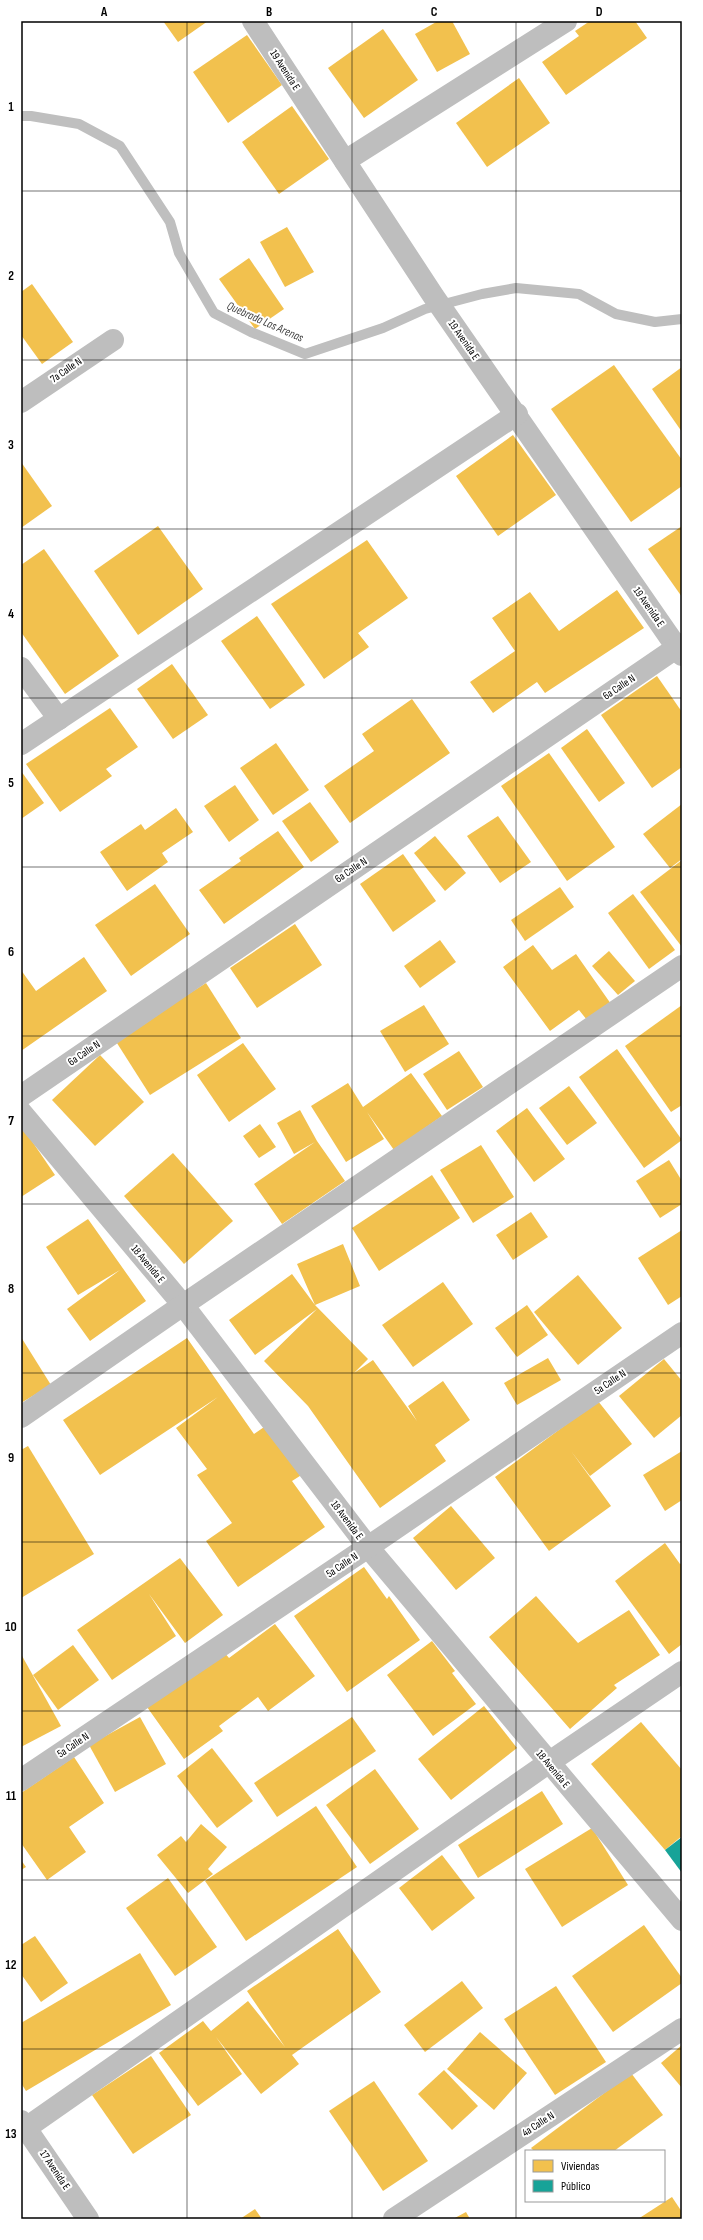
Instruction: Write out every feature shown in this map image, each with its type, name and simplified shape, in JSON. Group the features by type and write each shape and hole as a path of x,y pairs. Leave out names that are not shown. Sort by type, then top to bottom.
{"street":[{"name":"19 Avenida E","path":"253,21 434,297 680,649"},
{"path":"345,161 566,21"},
{"name":"7a Calle N","path":"21,402 112,340"},
{"path":"21,744 517,414"},
{"name":"6a Calle N","path":"21,1096 680,649"},
{"path":"21,668 59,719"},
{"path":"21,1417 183,1305 682,966"},
{"name":"18 Avenida E","path":"21,1112 183,1305 368,1547 548,1763 682,1920"},
{"name":"5a Calle N","path":"21,1780 368,1547 682,1333"},
{"path":"23,2125 682,1672"},
{"name":"4a Calle N","path":"394,2219 682,2029"},
{"name":"17 Avenida E","path":"23,2125 88,2219"}],"building: Viviendas":[{"path":"163,21 208,21 178,42"},
{"path":"438,21 452,21 470,54 437,72 415,34"},
{"path":"590,21 635,21 647,38 566,95 542,62 579,36 575,31"},
{"path":"383,29 418,80 364,118 328,68"},
{"path":"247,35 282,85 228,123 193,72"},
{"path":"519,78 550,123 487,167 456,123"},
{"path":"292,106 329,159 279,194 242,142"},
{"path":"287,227 314,272 285,287 260,242"},
{"path":"249,258 284,309 255,329 219,279"},
{"path":"32,284 73,342 42,364 21,335 21,292"},
{"path":"614,365 682,460 682,486 631,522 551,409"},
{"path":"682,367 682,432 652,389"},
{"path":"513,435 556,495 498,536 456,476"},
{"path":"21,462 52,506 21,528"},
{"path":"158,526 203,589 138,635 94,571"},
{"path":"682,526 682,597 648,549"},
{"path":"367,540 408,598 358,633 369,647 324,679 271,604"},
{"path":"44,549 119,656 65,694 21,632 21,565"},
{"path":"617,590 644,628 545,693 537,682 493,713 470,682 515,651 492,618 530,592 559,631"},
{"path":"257,616 305,685 270,709 221,641"},
{"path":"172,664 208,715 173,739 137,689"},
{"path":"657,676 682,712 682,767 652,788 601,715"},
{"path":"412,699 450,753 350,823 324,786 374,751 362,734"},
{"path":"110,708 138,747 106,769 112,776 60,812 26,764"},
{"path":"587,729 625,783 599,802 561,748"},
{"path":"276,743 309,790 273,815 240,768"},
{"path":"549,753 615,847 567,881 501,786"},
{"path":"21,771 44,803 21,819"},
{"path":"235,785 259,820 229,842 204,806"},
{"path":"310,802 339,842 311,862 282,821"},
{"path":"682,804 682,859 670,868 643,834"},
{"path":"176,808 193,832 162,853 168,862 127,891 100,852 141,824 145,830"},
{"path":"498,816 531,862 500,883 467,836"},
{"path":"278,831 304,867 224,924 199,890 241,861 239,858"},
{"path":"435,836 466,873 445,891 414,853"},
{"path":"403,854 436,901 393,932 360,884"},
{"path":"682,860 682,947 640,892"},
{"path":"155,884 190,934 131,976 95,925"},
{"path":"560,887 574,907 525,941 511,920"},
{"path":"633,894 675,950 649,969 608,913"},
{"path":"295,924 322,965 257,1008 230,968"},
{"path":"440,940 456,962 420,988 404,966"},
{"path":"533,945 552,970 576,954 611,1004 587,1020 579,1010 550,1031 503,967"},
{"path":"609,951 635,981 618,995 592,966"},
{"path":"84,957 107,991 21,1051 21,970 36,991"},
{"path":"206,983 241,1038 150,1095 115,1040"},
{"path":"424,1005 449,1044 405,1072 380,1031"},
{"path":"682,1005 682,1105 671,1112 625,1046"},
{"path":"243,1043 276,1089 229,1122 197,1075"},
{"path":"617,1049 682,1140 644,1168 579,1077"},
{"path":"459,1051 483,1087 447,1110 423,1074"},
{"path":"100,1055 144,1102 95,1146 52,1100"},
{"path":"411,1073 442,1116 394,1150 367,1112 384,1139 346,1162 311,1106 348,1083 363,1107"},
{"path":"569,1086 597,1123 567,1145 539,1108"},
{"path":"527,1108 565,1159 534,1182 496,1131"},
{"path":"300,1110 317,1141 345,1181 282,1224 254,1184 315,1142 294,1154 277,1123"},
{"path":"260,1124 276,1147 259,1158 243,1136"},
{"path":"21,1125 55,1175 21,1197"},
{"path":"481,1145 514,1197 473,1223 440,1170"},
{"path":"173,1153 233,1221 184,1264 124,1196"},
{"path":"669,1160 682,1181 682,1204 660,1218 636,1181"},
{"path":"432,1175 460,1218 379,1271 352,1228"},
{"path":"531,1212 548,1237 513,1260 496,1235"},
{"path":"88,1219 146,1301 90,1341 67,1309 120,1270 78,1295 46,1247"},
{"path":"682,1230 682,1296 668,1305 638,1258"},
{"path":"343,1244 360,1286 315,1305 297,1264"},
{"path":"292,1274 315,1305 368,1359 354,1373 373,1360 417,1421 408,1406 443,1381 470,1420 435,1445 446,1461 380,1508 308,1406 264,1361 317,1309 255,1355 229,1320"},
{"path":"578,1275 622,1328 578,1365 534,1312"},
{"path":"443,1282 473,1324 413,1367 382,1325"},
{"path":"527,1305 548,1335 517,1357 495,1328"},
{"path":"21,1337 51,1385 21,1403"},
{"path":"187,1338 254,1434 267,1425 303,1474 292,1481 325,1527 238,1587 206,1541 232,1523 197,1475 207,1469 176,1428 218,1397 100,1475 63,1420"},
{"path":"548,1358 561,1380 517,1405 504,1383"},
{"path":"664,1359 682,1381 682,1415 654,1438 619,1396"},
{"path":"598,1401 632,1444 590,1476 571,1451 611,1506 549,1551 495,1477"},
{"path":"28,1446 94,1554 21,1598 21,1450"},
{"path":"682,1451 682,1500 665,1511 643,1475"},
{"path":"451,1506 495,1558 456,1590 413,1538"},
{"path":"665,1543 680,1564 682,1563 682,1644 669,1654 615,1581"},
{"path":"180,1558 223,1615 185,1643 149,1594 176,1636 112,1680 77,1630"},
{"path":"364,1567 387,1599 389,1596 420,1640 347,1692 294,1616"},
{"path":"536,1596 578,1643 629,1610 660,1655 614,1685 617,1688 570,1729 489,1637"},
{"path":"275,1624 315,1676 268,1711 258,1697 219,1726 223,1731 184,1759 147,1707 224,1652 229,1658"},
{"path":"432,1641 455,1671 452,1673 476,1704 433,1736 387,1675"},
{"path":"73,1645 99,1680 58,1710 33,1675"},
{"path":"21,1654 61,1726 21,1747"},
{"path":"484,1706 517,1748 451,1800 418,1759"},
{"path":"140,1717 166,1764 115,1792 89,1745"},
{"path":"352,1717 376,1751 277,1817 254,1783"},
{"path":"641,1722 682,1770 682,1836 665,1850 591,1764"},
{"path":"212,1748 253,1801 217,1828 177,1776"},
{"path":"74,1757 104,1803 69,1827 86,1852 47,1880 21,1843 21,1793"},
{"path":"375,1769 419,1829 370,1864 326,1805"},
{"path":"542,1791 563,1824 478,1878 458,1845"},
{"path":"316,1806 357,1867 246,1941 205,1881"},
{"path":"201,1824 227,1847 208,1869 213,1874 188,1893 157,1855 181,1836 186,1842"},
{"path":"592,1828 628,1885 562,1927 525,1869"},
{"path":"442,1855 475,1898 432,1931 399,1888"},
{"path":"21,1860 26,1867 21,1870"},
{"path":"168,1878 217,1947 175,1976 126,1908"},
{"path":"644,1925 682,1978 682,1983 613,2032 572,1976"},
{"path":"338,1929 381,1992 292,2055 299,2064 261,2094 216,2037 242,2074 198,2106 159,2053 203,2021 211,2031 248,2001 285,2047 247,1991"},
{"path":"35,1936 68,1983 41,2002 21,1974 21,1945"},
{"path":"140,1953 171,2005 26,2091 21,2083 21,2023"},
{"path":"462,1981 483,2008 425,2052 404,2025"},
{"path":"556,1986 606,2062 555,2095 504,2019"},
{"path":"480,2032 527,2073 494,2110 447,2069"},
{"path":"682,2045 682,2088 661,2063"},
{"path":"151,2056 191,2115 133,2154 92,2095"},
{"path":"444,2070 478,2106 452,2130 418,2094"},
{"path":"631,2073 663,2115 615,2150 533,2150 531,2148"},
{"path":"374,2081 428,2161 383,2191 329,2111"},
{"path":"672,2197 682,2212 682,2219 638,2219 665,2202"},
{"path":"255,2209 262,2219 240,2219"},
{"path":"466,2212 470,2219 453,2219"}],"building: Público":[{"path":"682,1837 682,1873 665,1850"}],"waterway":[{"name":"Quebrada Las Arenas","path":"21,116 31,116 79,124 120,146 170,222 179,253 214,313 251,332 305,354 383,328 425,309 482,294 516,288 579,294 616,314 655,322 682,319"}]}
